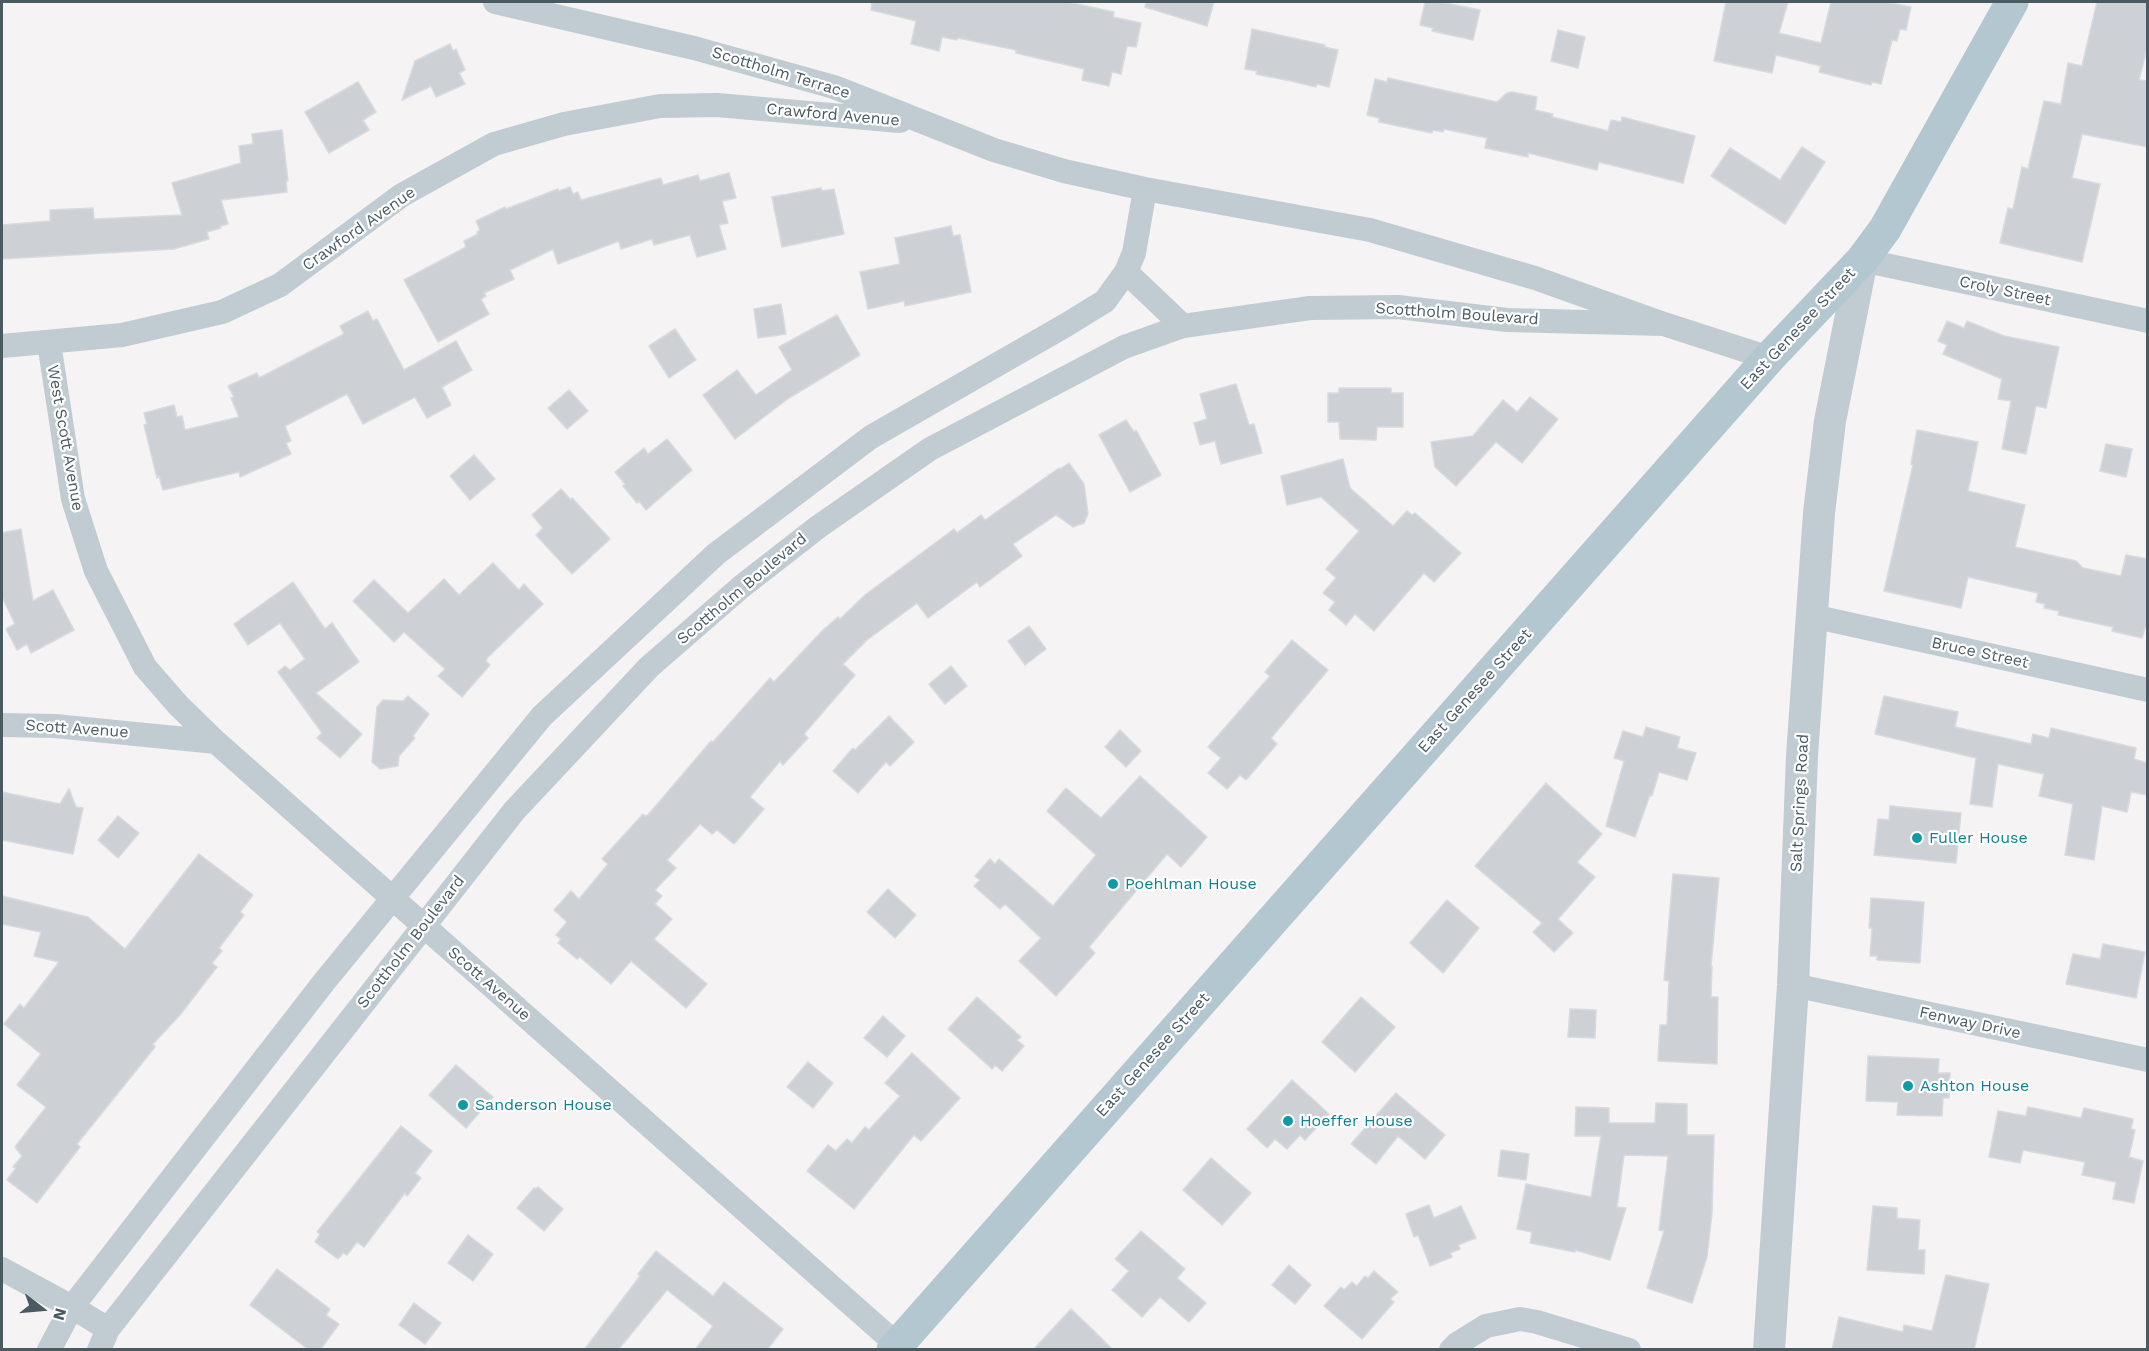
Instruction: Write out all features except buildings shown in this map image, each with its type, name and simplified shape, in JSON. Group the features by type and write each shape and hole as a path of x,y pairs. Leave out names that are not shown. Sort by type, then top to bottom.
{"main road":[{"name":"East Genesee Street","path":"897,1348 1769,358 1862,260 1885,229 2012,2"}],"street":[{"name":"Scottholm Terrace","path":"495,2 705,51 834,87 994,150 1064,171 1145,189"},
{"name":"Crawford Avenue","path":"2,346 122,335 222,312 280,285 402,195 495,144 564,124 660,106 705,105 929,123"},
{"path":"49,1350 72,1307 324,982 542,716 716,554 871,437 1066,325 1105,300 1126,273 1134,253 1145,189"},
{"name":"Scottholm Boulevard","path":"1145,189 1370,230 1535,278 1769,358"},
{"name":"Croly Street","path":"1862,260 2148,321"},
{"name":"Salt Springs Road","path":"1768,1350 1793,985 1802,756 1819,513 1830,420 1862,260"},
{"path":"1126,273 1184,326"},
{"name":"Scottholm Boulevard","path":"103,1340 514,811 649,667 749,580 818,527 930,449 1124,347 1184,326 1310,308 1398,307 1507,320 1664,324"},
{"name":"West Scott Avenue","path":"49,343 73,499 96,571 145,667 178,705 216,742"},
{"name":"Bruce Street","path":"1812,616 2148,690"},
{"name":"Scott Avenue","path":"2,725 56,726 216,742 897,1348"},
{"name":"Fenway Drive","path":"1793,985 2148,1060"},
{"path":"2,1269 72,1307 103,1340"},
{"path":"1451,1350 1486,1326 1520,1319 1629,1350"}],"place":[{"name":"Fuller House","path":"1917,838"},
{"name":"Poehlman House","path":"1113,884"},
{"name":"Ashton House","path":"1908,1086"},
{"name":"Sanderson House","path":"463,1105"},
{"name":"Hoeffer House","path":"1288,1121"}]}
